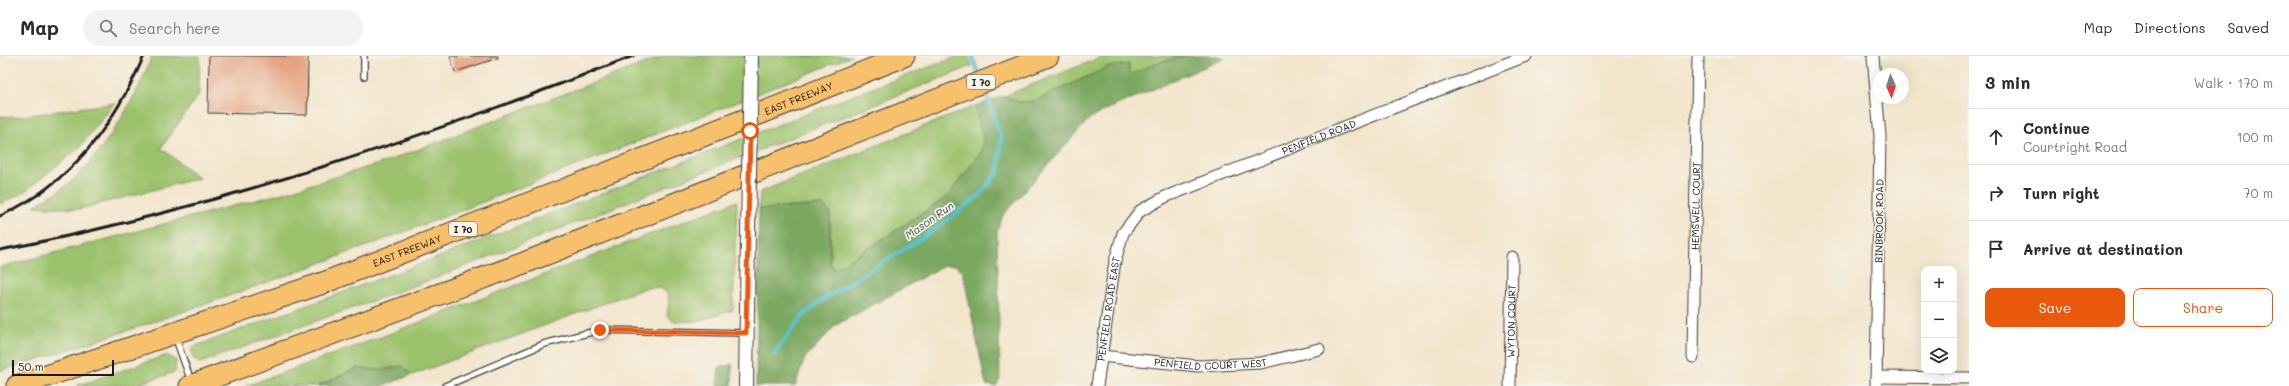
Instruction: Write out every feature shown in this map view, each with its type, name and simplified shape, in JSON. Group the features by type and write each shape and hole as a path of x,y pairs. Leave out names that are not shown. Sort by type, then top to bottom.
{"highway":[{"name":"EAST FREEWAY","path":"17,386 323,283 904,56"},
{"name":"I 70","path":"191,386 538,257 1048,56"}],"street":[{"path":"746,386 751,56"},
{"name":"PENFIELD ROAD","path":"1123,233 1140,211 1165,197 1526,56"},
{"name":"HEMSWELL COURT","path":"1693,357 1698,56"},
{"name":"BINBROOK ROAD","path":"1873,56 1880,136 1876,381"},
{"name":"PENFIELD ROAD EAST","path":"1097,386 1115,261 1123,233"},
{"name":"WYTON COURT","path":"1510,386 1512,257"},
{"name":"PENFIELD COURT WEST","path":"1101,356 1198,366 1261,363 1319,349"},
{"path":"1876,381 1969,378"}],"lane":[{"path":"364,56 364,76"},
{"path":"445,386 544,344 600,330 746,333"},
{"path":"174,334 191,386"}],"green space":[{"path":"152,56 200,56 199,94 161,148 199,178 79,209 34,206 70,183 87,166 109,137 129,106"},
{"path":"664,56 852,56 535,182 323,262 108,337 0,371 0,267 279,194 385,162"},
{"path":"959,56 968,56 972,66 433,279 200,363 193,357 193,347 439,257 880,85"},
{"path":"1104,56 1185,56 1156,63 1133,74 1128,72 1129,64 1108,67 1035,101 1019,102 1004,96"},
{"path":"1185,56 1217,56 1225,58 1090,118 1003,215 997,231 1000,379 996,386 986,385 963,273 955,265 945,265 836,325 805,358 795,386 756,386 759,209 823,205 830,212 830,265 836,269 947,197 982,151 983,139 975,106 1004,96 1019,102 1035,101 1108,67 1129,64 1129,72 1133,74 1156,63"},
{"path":"115,103 79,148 23,193 0,204 0,116 16,117"},
{"path":"975,106 983,139 982,151 947,197 836,269 830,265 830,212 759,209 760,192"},
{"path":"737,201 733,310 698,321 673,322 667,315 669,302 664,290 659,288 645,288 412,375 403,366 380,370 357,368 318,386 246,386 381,337"},
{"path":"167,355 176,360 175,372 132,386 76,386"},
{"path":"732,364 732,386 717,386 719,368"},
{"path":"403,366 412,375 382,386 318,386 357,368 380,370"}],"building":[{"path":"209,56 308,56 307,115 208,113"},
{"path":"450,56 498,56 498,58 455,72"}],"waterway":[{"name":"Mason Run","path":"972,56 980,77"},
{"name":"Mason Run","path":"774,354 802,317 818,303 931,232 980,195 998,172 1001,138 984,87"}],"railway":[{"path":"0,216 26,203 49,187 87,150 104,129 119,106 144,56"},
{"path":"0,250 81,233 162,213 321,167 478,114 633,56"}],"route":[{"path":"600,330 746,333 750,131"}]}
